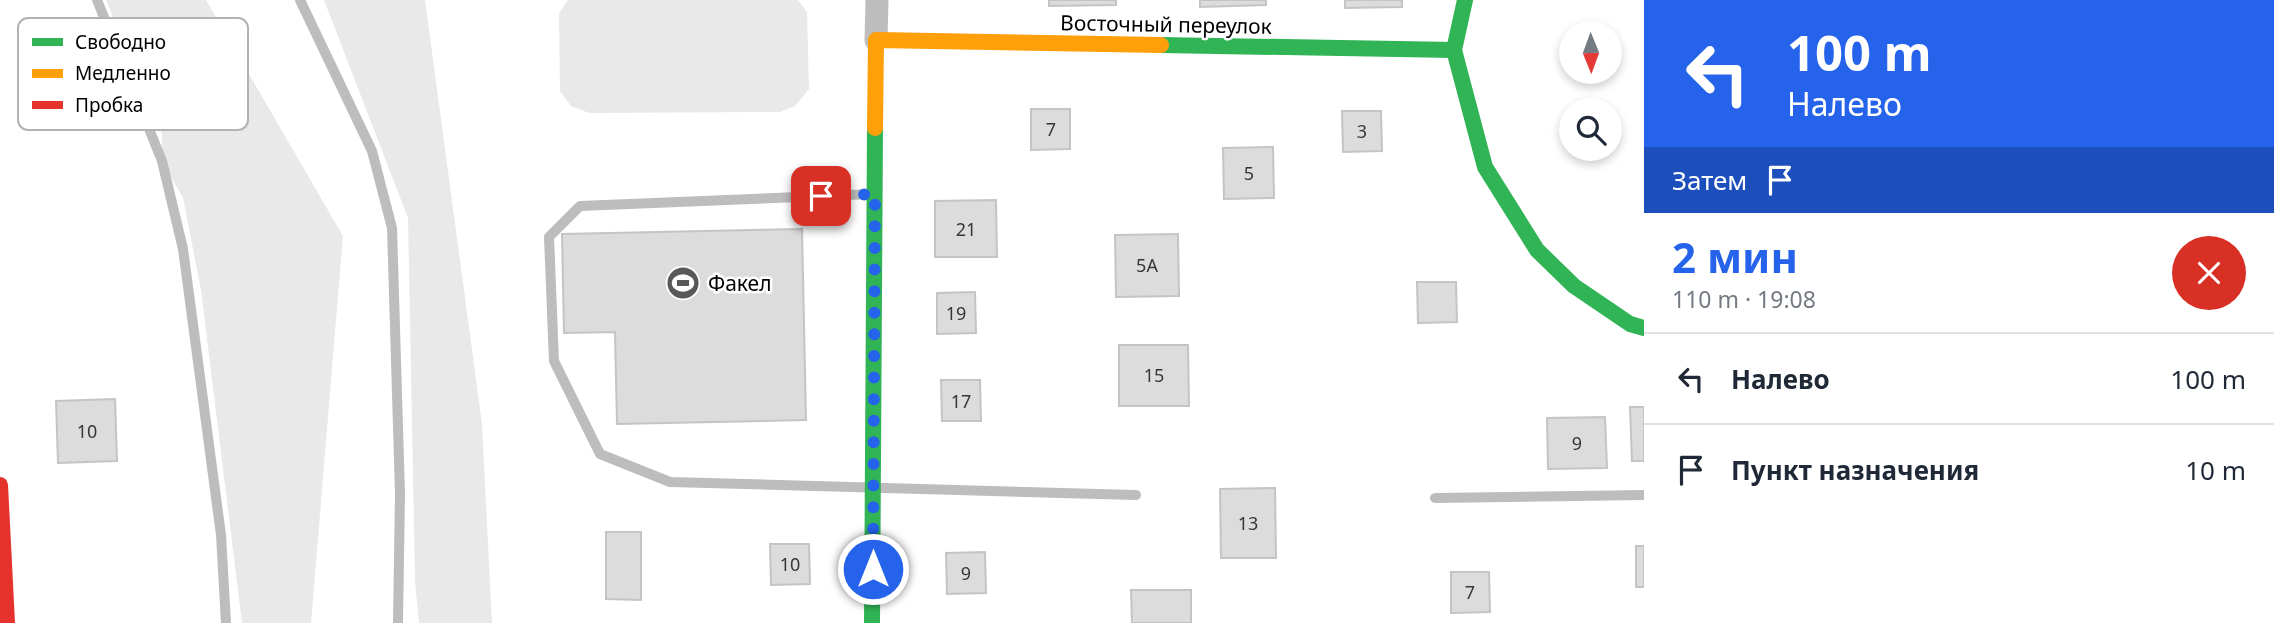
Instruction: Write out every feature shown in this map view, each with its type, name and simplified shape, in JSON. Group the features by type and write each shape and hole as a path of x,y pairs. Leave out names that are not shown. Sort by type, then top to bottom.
{"street":[{"path":"872,623 877,0"},
{"path":"1465,0 1454,50 1485,167 1537,250 1574,286 1630,324 1644,328"},
{"name":"Восточный переулок","path":"876,40 1454,50"},
{"path":"0,485 7,623"}],"lane":[{"path":"97,0 104,18"},
{"path":"300,0 372,151 392,228 400,492 398,623"},
{"path":"149,130 162,161 183,249 221,535 226,623"},
{"path":"875,194 580,206 549,237 555,361 600,454 670,482 1136,495"},
{"path":"1435,498 1644,495"}],"shaded area":[{"path":"106,0 206,0 216,18 114,18"},
{"path":"324,0 425,0 482,424 492,623 419,623 415,581 408,218"},
{"path":"568,0 798,0 807,12 809,89 795,106 780,112 589,113 571,106 560,91 559,13"},
{"path":"248,72 343,236 311,623 242,623 201,290 183,198 162,161 160,130 248,130"}],"building":[{"path":"1049,0 1116,0 1116,5 1049,6"},
{"path":"1200,0 1266,0 1266,5 1200,7"},
{"path":"1345,0 1402,0 1402,7 1345,8"},
{"path":"1031,109 1070,109 1070,149 1031,150"},
{"path":"1342,111 1381,111 1382,151 1343,152"},
{"path":"1273,147 1274,198 1224,199 1223,148"},
{"path":"996,200 997,257 935,257 935,201"},
{"name":"Факел","path":"802,229 806,420 617,424 615,332 564,333 562,234"},
{"path":"1178,234 1179,296 1116,297 1115,235"},
{"path":"1417,282 1456,282 1457,322 1418,323"},
{"path":"975,292 976,333 937,334 937,293"},
{"path":"1119,345 1188,345 1189,406 1119,406"},
{"path":"941,380 980,380 981,421 942,421"},
{"path":"115,399 117,461 58,463 56,401"},
{"path":"1630,407 1644,407 1644,461 1632,461"},
{"path":"1605,417 1607,468 1548,469 1547,418"},
{"path":"1275,488 1276,558 1221,558 1220,489"},
{"path":"606,532 641,532 641,600 606,599"},
{"path":"770,544 809,544 810,584 771,585"},
{"path":"1636,546 1644,546 1644,587 1636,587"},
{"path":"985,552 986,593 947,594 946,553"},
{"path":"1451,572 1489,572 1490,612 1451,613"},
{"path":"1131,590 1191,590 1191,623 1132,623"}],"traffic: fast":[{"path":"1465,0 1454,50 1485,167 1537,250 1574,286 1630,324 1644,328"},
{"path":"1161,45 1454,50"},
{"path":"872,623 875,128"}],"traffic: slow":[{"path":"875,128 876,40 1161,45"}],"traffic: jam":[{"path":"0,485 7,623"}],"place":[{"name":"Факел","path":"683,283"}],"route":[{"path":"821,196 875,194 873,569"}]}
